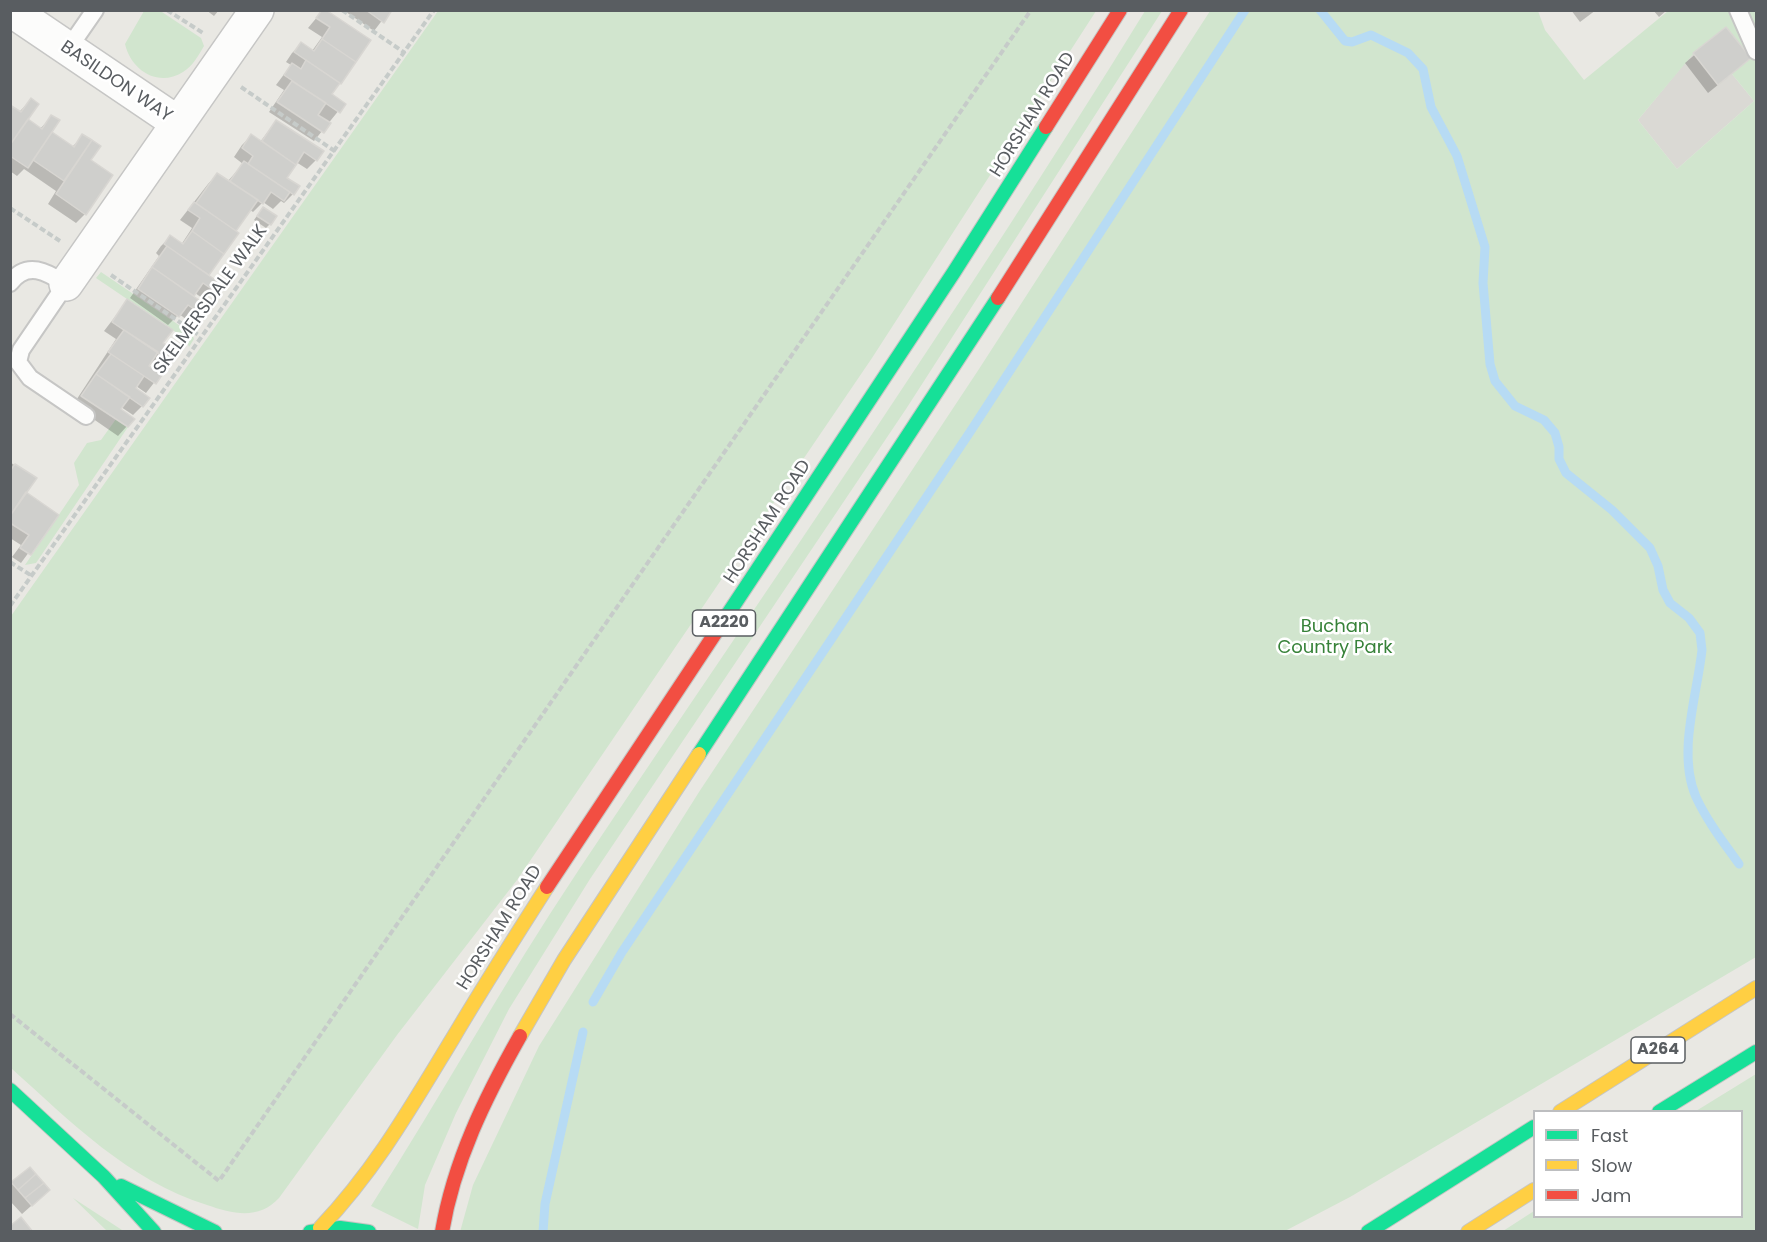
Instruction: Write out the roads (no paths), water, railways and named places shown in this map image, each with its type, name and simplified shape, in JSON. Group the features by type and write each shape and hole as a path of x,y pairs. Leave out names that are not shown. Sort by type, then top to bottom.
{"main road":[{"name":"HORSHAM ROAD","path":"315,1230 353,1193 385,1150 498,962 948,282 1120,10"},
{"name":"A2220","path":"442,1232 444,1205 459,1162 522,1034 564,960 1036,242 1181,10"},
{"name":"A264","path":"1563,1110 1756,988"},
{"path":"1662,1110 1756,1052"},
{"path":"10,1090 104,1177 154,1232"},
{"path":"1368,1232 1533,1128"},
{"path":"104,1177 215,1232"},
{"path":"1468,1232 1533,1191"},
{"path":"315,1230 351,1227 369,1232"}],"street":[{"name":"BASILDON WAY","path":"10,10 178,123 66,284"},
{"path":"178,123 257,10"}],"lane":[{"path":"68,49 94,10"},
{"path":"1738,10 1756,51"},
{"path":"10,284 20,274 35,269 47,272 66,284 21,350 18,362 30,378 86,416"}],"waterway":[{"path":"593,1002 622,952 970,432 1245,10"},
{"path":"1320,10 1345,41 1352,42 1371,35 1408,53 1423,69 1431,107 1457,156 1485,247 1483,283 1490,364 1495,381 1515,406 1544,420 1555,433 1559,447 1559,459 1566,473 1612,510 1650,548 1658,566 1663,590 1670,603 1689,618 1700,633 1702,650 1688,743 1691,780 1705,815 1739,864"},
{"path":"543,1232 545,1204 583,1032"}],"park label":[{"name":"Buchan Country Park","path":"1335,637"}]}
